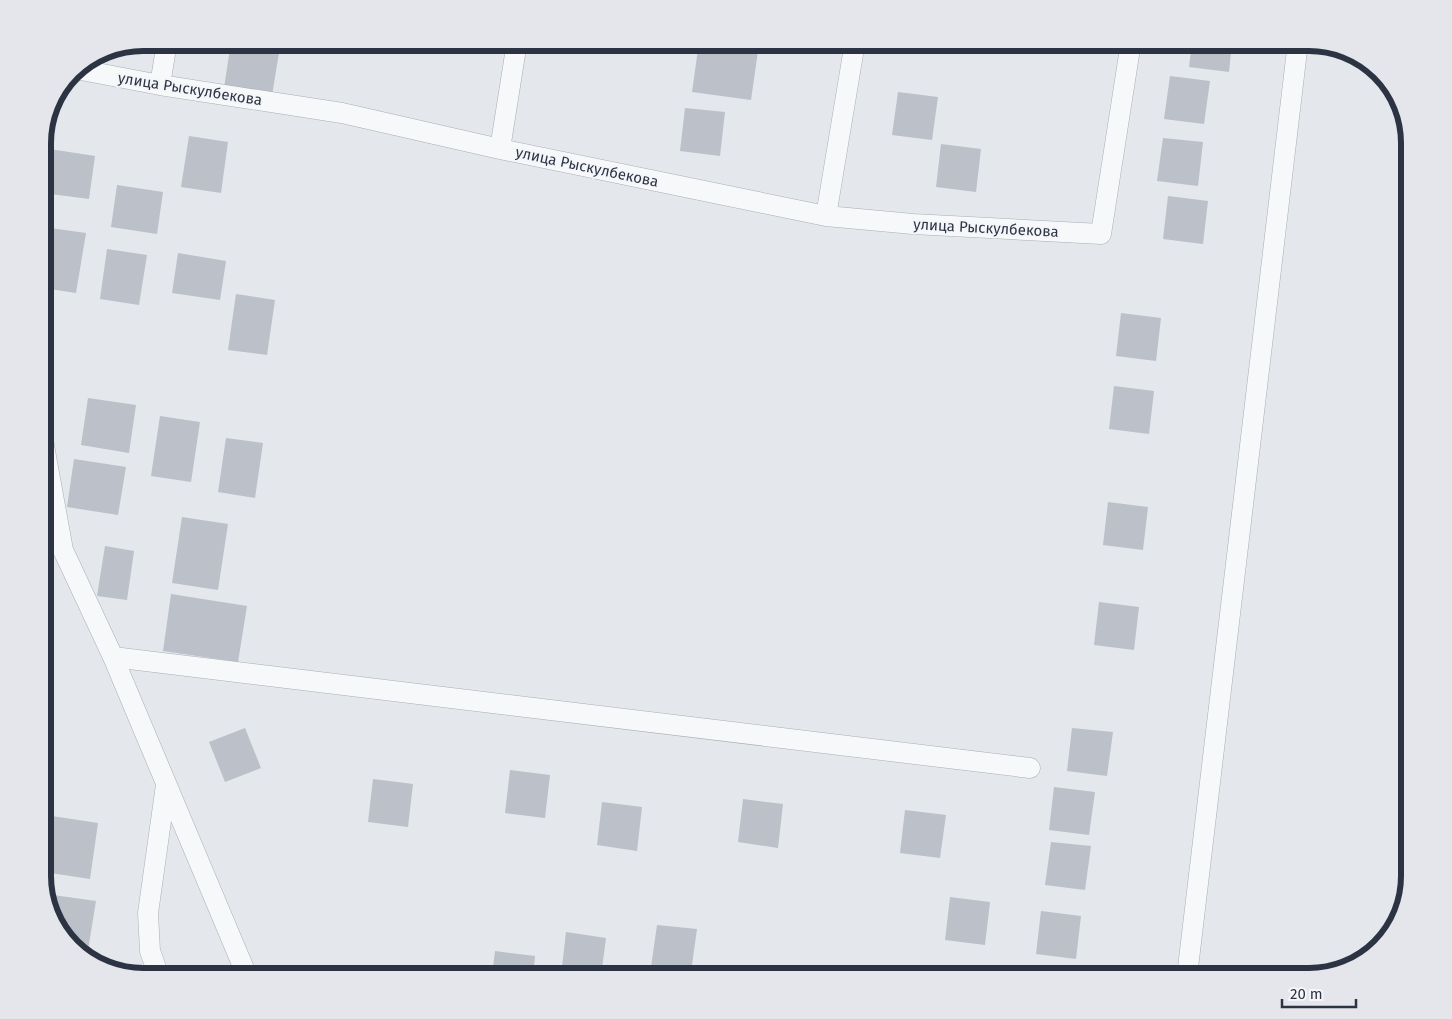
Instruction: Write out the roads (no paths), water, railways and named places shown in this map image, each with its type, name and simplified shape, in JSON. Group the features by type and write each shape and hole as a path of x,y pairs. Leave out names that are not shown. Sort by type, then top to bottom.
{"street":[{"path":"160,85 166,51"},
{"path":"500,149 516,51"},
{"path":"826,216 854,51"},
{"name":"улица Рыскулбекова","path":"86,71 160,85 342,113 500,149 826,216 913,224 1101,234 1130,51"},
{"path":"1188,968 1297,51"},
{"path":"51,484 63,550 113,657 244,968"},
{"path":"113,657 1030,768"},
{"path":"156,968 150,951 148,913 166,785"}]}
